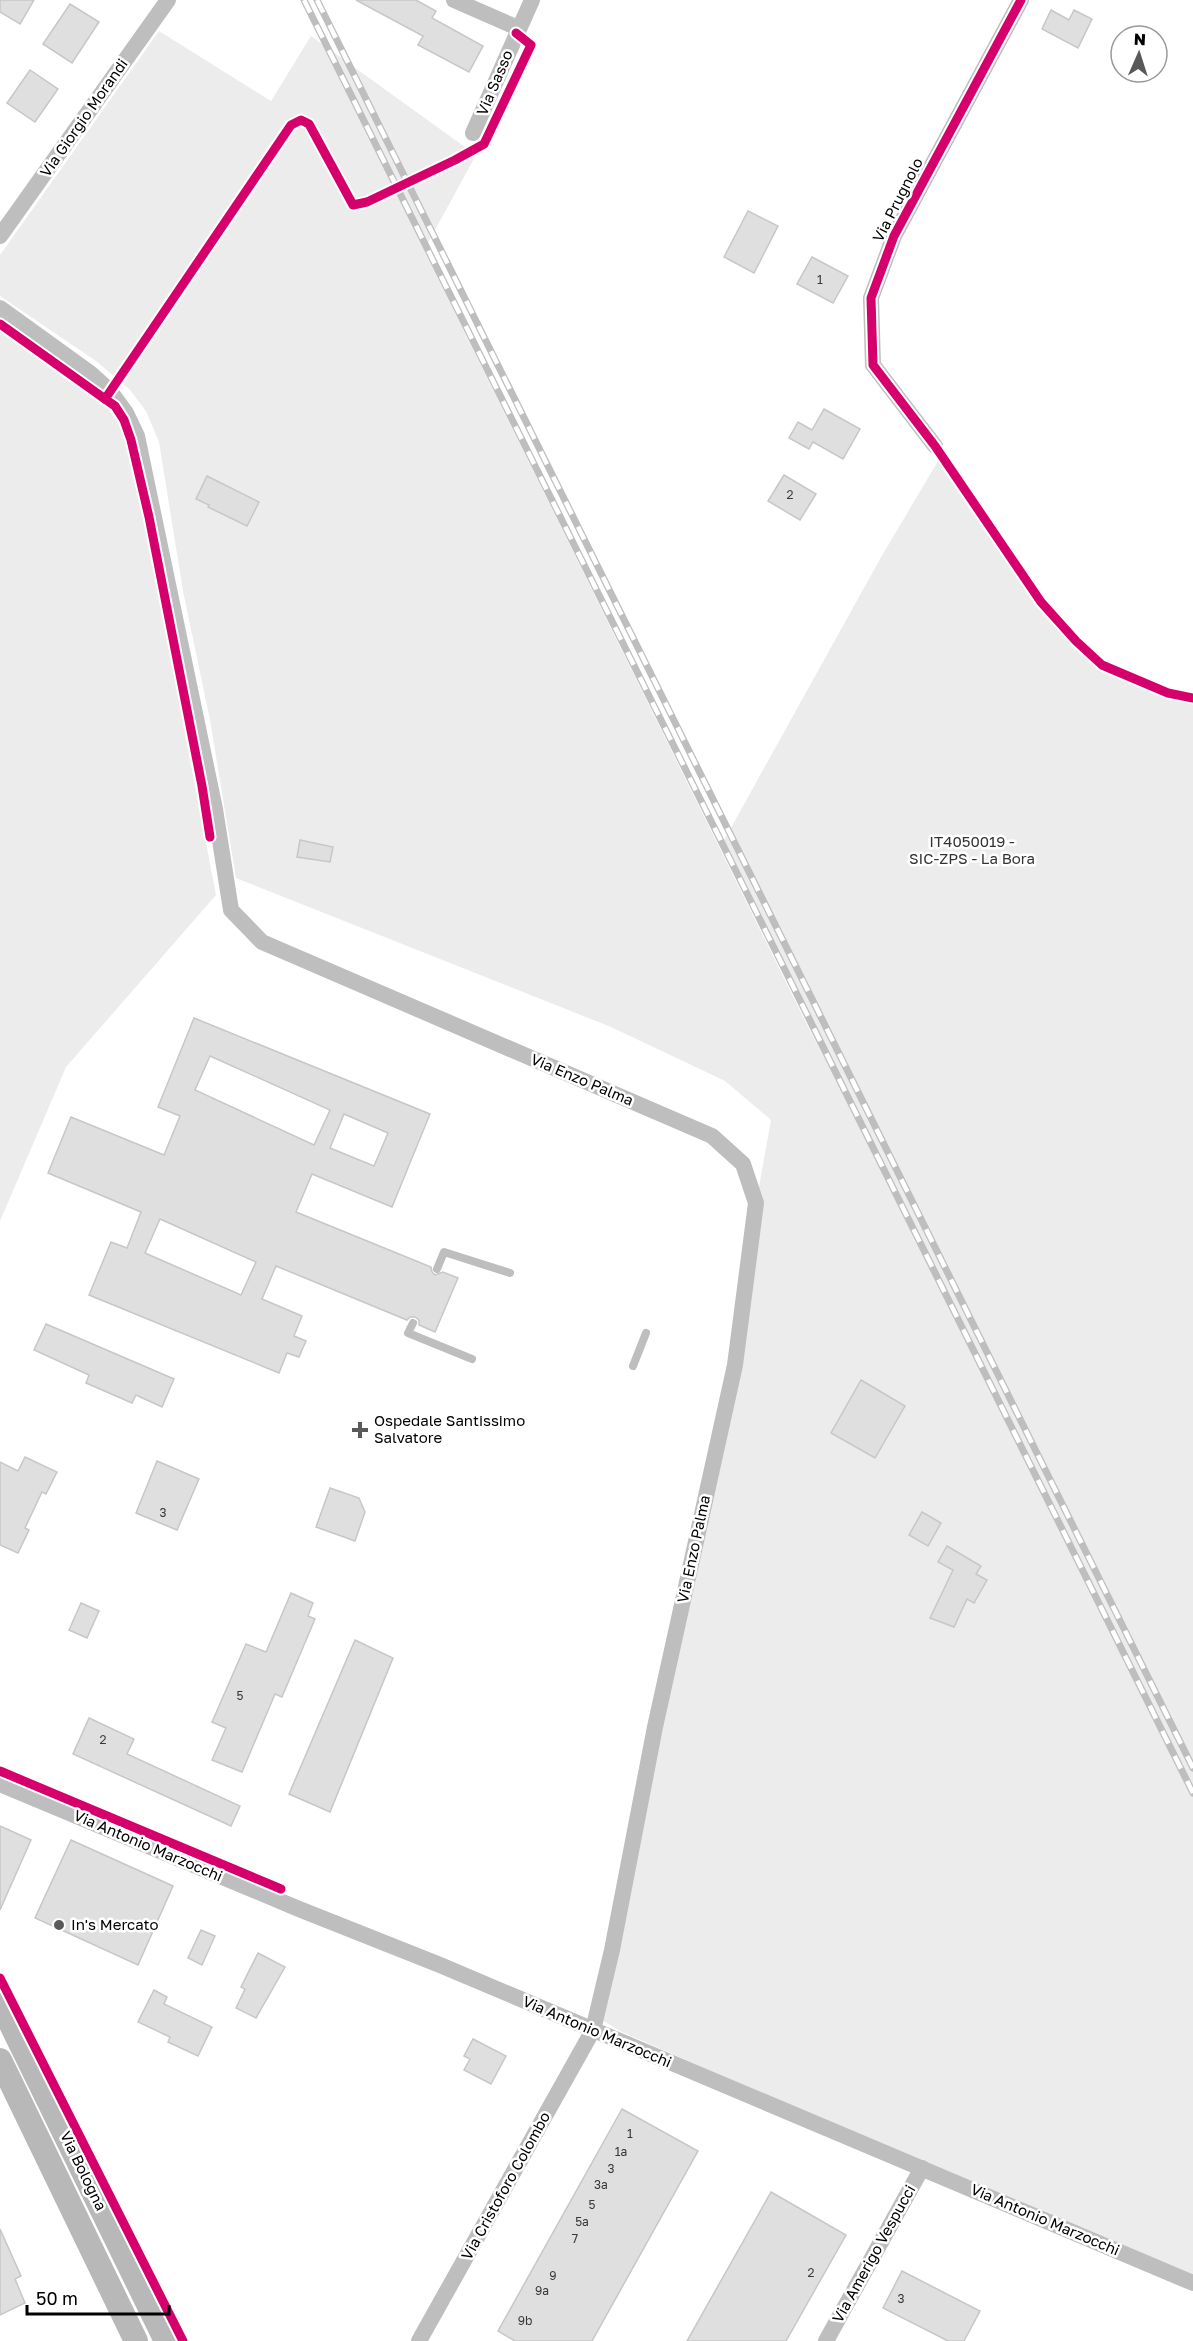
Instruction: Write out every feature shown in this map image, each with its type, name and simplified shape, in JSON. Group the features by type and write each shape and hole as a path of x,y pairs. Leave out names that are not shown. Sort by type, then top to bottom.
{"main road":[{"name":"Via Bologna","path":"0,2002 166,2341"},
{"name":"Via Bologna","path":"0,2060 136,2341"}],"street":[{"name":"Via Giorgio Morandi","path":"0,236 168,0"},
{"path":"454,0 518,28"},
{"name":"Via Sasso","path":"473,134 532,0"},
{"name":"Via Prugnolo","path":"935,446 873,365 871,298 894,236 1021,0"},
{"name":"Via Enzo Palma","path":"0,308 110,390 126,413 137,436 213,797 231,910 262,942 712,1136 743,1164 756,1203 735,1365 655,1727 612,1950 593,2030"},
{"name":"Via Antonio Marzocchi","path":"0,1784 593,2030 1193,2283"},
{"name":"Via Cristoforo Colombo","path":"419,2341 593,2030"},
{"name":"Via Amerigo Vespucci","path":"826,2341 921,2168"}],"lane":[{"path":"437,1269 444,1252 510,1273"},
{"path":"413,1323 408,1333 472,1359"},
{"path":"633,1366 646,1333"}],"green space":[{"name":"IT4050019 - SIC-ZPS - La Bora","path":"159,31 271,101 311,36 476,155 424,250 824,1059 722,844 880,559 938,461 1070,636 1132,680 1193,697 1193,2274 927,2166 620,2031 594,2015 698,1526 771,1120 725,1081 611,1027 236,878 210,720 183,591 159,442 146,411 130,390 96,361 0,296 0,255"},
{"path":"0,301 87,382 128,435 216,895 66,1067 0,1221"}],"building":[{"path":"0,0 34,0 20,24 0,12"},
{"path":"356,0 416,0 436,11 432,18 483,46 469,72 418,45 423,36"},
{"path":"70,4 99,22 72,63 43,44"},
{"path":"1051,10 1069,20 1074,10 1092,19 1078,48 1042,29"},
{"path":"30,70 58,89 35,122 7,103"},
{"path":"748,211 778,226 754,273 724,257"},
{"path":"812,257 848,276 833,303 797,284"},
{"path":"824,409 860,429 843,459 813,442 809,449 789,438 798,422 812,430"},
{"path":"784,475 816,494 800,520 768,501"},
{"path":"207,476 259,502 247,526 196,499"},
{"path":"300,840 333,847 330,862 297,857"},
{"path":"194,1018 430,1114 392,1207 312,1174 296,1212 431,1267 435,1275 443,1272 458,1278 435,1332 419,1325 419,1320 415,1317 407,1320 276,1266 262,1299 302,1316 294,1336 306,1341 299,1357 287,1353 279,1373 89,1295 111,1242 127,1248 141,1212 48,1173 71,1117 164,1155 180,1116 158,1107","holes":["210,1056 330,1110 314,1145 195,1090","344,1114 388,1133 374,1166 330,1148","160,1219 256,1262 241,1295 145,1253"]},
{"path":"46,1324 174,1379 162,1407 136,1395 132,1403 86,1383 89,1375 34,1350"},
{"path":"861,1380 905,1406 875,1458 831,1433"},
{"path":"25,1457 57,1472 46,1494 42,1492 25,1528 29,1530 18,1553 0,1545 0,1462 18,1471"},
{"path":"157,1461 199,1479 177,1530 136,1513"},
{"path":"330,1488 359,1498 365,1512 355,1541 316,1527"},
{"path":"922,1512 941,1523 928,1546 909,1535"},
{"path":"947,1546 981,1566 976,1574 987,1580 974,1603 967,1599 954,1627 930,1618 953,1570 938,1562"},
{"path":"291,1593 313,1603 308,1616 315,1619 282,1697 275,1694 242,1772 212,1760 226,1728 212,1722 246,1644 266,1652"},
{"path":"81,1603 99,1611 87,1638 69,1630"},
{"path":"355,1640 393,1658 330,1812 289,1794"},
{"path":"89,1718 134,1739 127,1754 240,1806 231,1826 73,1754"},
{"path":"0,1826 31,1840 0,1910"},
{"path":"71,1840 173,1886 138,1965 35,1918"},
{"path":"201,1930 215,1936 202,1965 188,1958"},
{"path":"258,1953 285,1967 256,2018 236,2008 245,1989 241,1987"},
{"path":"154,1990 167,1997 164,2004 212,2027 198,2056 168,2042 170,2037 138,2022"},
{"path":"473,2039 506,2056 491,2084 464,2070 470,2059 464,2056"},
{"path":"622,2109 698,2151 592,2341 515,2341 498,2331"},
{"path":"771,2192 846,2235 786,2341 687,2341"},
{"path":"0,2229 21,2276 15,2279 25,2303 0,2315"},
{"path":"902,2271 980,2311 964,2341 948,2341 883,2308"}],"railway":[{"path":"304,0 1193,1793"},
{"path":"317,0 1193,1768"}],"cycle path":[{"path":"1021,0 894,236 871,298 873,365 935,446 1041,602 1076,641 1102,665 1168,693 1193,698"},
{"path":"210,837 149,517 131,440 124,420 115,406 105,399 291,125 301,120 309,124 353,205 367,202 484,144 531,45 516,33"},
{"path":"0,324 105,399"},
{"path":"0,1771 281,1889"},
{"path":"0,1978 183,2341"}],"place":[{"name":"Ospedale Santissimo Salvatore","path":"360,1430"},
{"name":"In's Mercato","path":"59,1925"}]}
